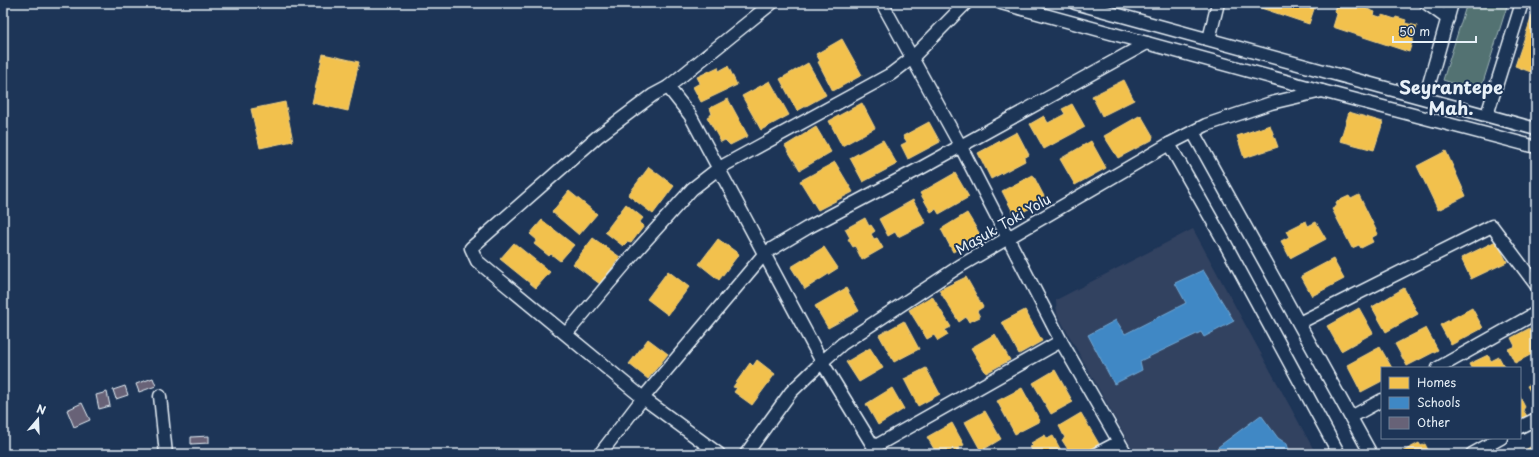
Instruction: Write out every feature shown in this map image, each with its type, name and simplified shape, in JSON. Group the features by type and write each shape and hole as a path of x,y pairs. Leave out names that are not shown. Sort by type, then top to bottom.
{"street":[{"path":"719,454 643,398 477,261 470,248 597,137 653,95 668,87 772,3"},
{"path":"882,3 961,146 1061,341 1126,454"},
{"path":"566,334 687,194 719,168 891,74 912,58 966,3"},
{"path":"1001,3 1322,91 1327,72"},
{"path":"1075,3 1536,129"},
{"path":"1209,39 1218,3"},
{"path":"1426,3 1448,19"},
{"path":"1425,98 1452,3"},
{"path":"1487,115 1522,3"},
{"path":"600,454 643,398 765,254 808,228 961,146 1146,43"},
{"path":"668,87 690,115 822,362 876,450 1061,341"},
{"name":"Maşuk Toki Yolu","path":"746,454 791,392 842,344 960,266 1169,144 1206,125 1271,103 1322,91 1536,147"},
{"path":"1193,132 1371,454"},
{"path":"1169,144 1221,236 1339,454"},
{"path":"1299,323 1492,226 1536,285"},
{"path":"1440,367 1536,313"},
{"path":"160,396 166,454"},
{"path":"1351,417 1381,401"},
{"path":"1521,427 1536,419"},
{"path":"1472,454 1499,439"},
{"path":"1096,454 1119,442"}],"shaded area":[{"path":"1193,229 1316,454 1135,454 1057,314 1056,300"}],"green space":[{"path":"1467,3 1508,3 1480,92 1443,80"}],"building: Homes":[{"path":"1246,3 1316,3 1309,24"},
{"path":"1337,3 1354,4 1375,12 1374,15 1380,17 1383,15 1395,19 1396,17 1406,20 1405,23 1417,26 1409,52 1333,27 1337,14 1334,11"},
{"path":"1536,4 1536,74 1515,66"},
{"path":"842,39 862,75 833,91 818,62 820,61 816,54"},
{"path":"323,54 359,62 348,111 312,103"},
{"path":"808,63 826,95 797,111 780,79"},
{"path":"728,66 737,85 701,102 693,87 700,83 697,77 718,67 719,71"},
{"path":"1124,80 1134,100 1102,116 1092,96"},
{"path":"770,81 789,115 761,130 742,96"},
{"path":"728,99 748,136 730,145 725,140 721,142 707,117 712,114 710,108"},
{"path":"285,102 293,141 260,148 251,109"},
{"path":"862,103 875,128 842,146 829,121"},
{"path":"1072,104 1085,127 1044,149 1030,124 1044,116 1048,123 1065,114 1062,109"},
{"path":"1349,112 1383,122 1374,150 1340,141"},
{"path":"1139,116 1142,117 1153,136 1152,140 1118,158 1104,136"},
{"path":"929,122 940,142 908,159 901,145 907,142 903,136"},
{"path":"1270,125 1278,147 1244,158 1237,136"},
{"path":"816,127 831,152 800,170 785,146"},
{"path":"1017,132 1029,155 1024,158 1025,161 991,179 978,153"},
{"path":"883,140 897,164 863,182 850,158"},
{"path":"1091,141 1106,168 1075,185 1060,159"},
{"path":"1446,151 1466,196 1438,210 1417,166"},
{"path":"835,162 853,192 818,210 800,181"},
{"path":"649,167 674,186 653,214 628,195"},
{"path":"955,173 969,197 939,214 936,209 931,212 920,193"},
{"path":"1033,175 1046,200 1015,216 1002,191"},
{"path":"569,191 597,214 579,235 552,212"},
{"path":"1359,195 1378,234 1371,238 1373,242 1361,248 1359,245 1352,248 1332,209 1337,206 1336,202 1349,196 1351,199"},
{"path":"913,200 926,223 898,237 895,232 888,236 879,219"},
{"path":"626,204 643,218 639,223 644,226 631,243 627,242 623,246 605,232"},
{"path":"967,213 981,236 953,252 941,229"},
{"path":"865,218 869,226 871,225 875,231 871,234 874,239 877,238 883,248 862,260 855,246 853,247 848,239 850,238 845,229"},
{"path":"542,220 574,245 560,261 551,254 549,256 534,244 537,240 530,234"},
{"path":"1306,221 1308,226 1316,222 1326,239 1290,258 1281,241 1289,237 1286,231"},
{"path":"593,238 620,257 600,284 573,264"},
{"path":"718,239 739,254 719,280 699,264"},
{"path":"1496,241 1507,262 1471,279 1461,258"},
{"path":"514,243 550,272 536,288 500,259"},
{"path":"824,247 838,268 805,289 791,267"},
{"path":"1333,259 1344,279 1312,296 1301,276"},
{"path":"668,271 689,287 668,315 647,299"},
{"path":"966,277 983,307 977,311 980,317 969,322 966,317 959,322 939,290"},
{"path":"846,288 859,311 828,328 815,306"},
{"path":"1404,288 1418,314 1386,332 1372,307"},
{"path":"932,296 951,327 945,330 948,335 938,341 934,335 927,339 909,310"},
{"path":"1359,308 1373,333 1341,351 1327,326"},
{"path":"1472,308 1483,328 1451,345 1440,325"},
{"path":"1025,310 1042,341 1019,354 1002,322"},
{"path":"904,321 919,349 894,362 879,335"},
{"path":"1426,328 1438,350 1407,366 1395,344"},
{"path":"1530,328 1533,335 1536,333 1536,352 1515,363 1508,349 1515,346 1511,338"},
{"path":"995,334 1010,360 986,373 971,348"},
{"path":"648,339 668,354 648,379 629,364"},
{"path":"1380,347 1391,367 1381,367 1381,382 1361,392 1347,365"},
{"path":"870,348 883,368 859,382 846,362"},
{"path":"1488,355 1491,361 1499,357 1504,367 1470,367 1469,364"},
{"path":"757,360 775,374 752,405 734,392 737,388 733,387 750,363 753,366"},
{"path":"926,368 940,394 918,406 904,379"},
{"path":"1055,370 1073,402 1051,414 1033,383"},
{"path":"1536,377 1536,401 1527,386 1531,384 1530,380"},
{"path":"892,388 904,409 878,425 866,404"},
{"path":"1022,388 1040,421 1015,434 997,401"},
{"path":"1521,399 1525,407 1523,410 1527,416 1521,420"},
{"path":"985,411 1001,439 981,451 965,422"},
{"path":"1081,413 1099,444 1082,454 1071,454 1062,440 1065,438 1059,426"},
{"path":"952,423 964,445 958,448 961,453 956,454 953,449 948,452 949,454 937,454 927,437"},
{"path":"1045,435 1047,439 1053,436 1063,454 1034,454 1030,447 1033,446 1031,443"},
{"path":"1419,443 1421,446 1425,444 1428,450 1421,454 1398,454"},
{"path":"1536,444 1536,454 1518,454"}],"building: Schools":[{"path":"1203,270 1234,321 1204,337 1201,332 1140,361 1142,370 1114,384 1088,335 1116,320 1125,334 1186,303 1175,283"},
{"path":"1261,415 1278,438 1287,444 1290,454 1224,454 1218,447"}],"building: Other":[{"path":"153,378 156,386 139,392 136,384"},
{"path":"125,386 128,395 116,399 113,390"},
{"path":"107,392 110,406 99,409 96,395"},
{"path":"82,403 90,420 74,427 67,410"},
{"path":"209,436 209,443 191,444 191,437"}],"district":[{"name":"Seyrantepe Mah.","path":"1451,96"}]}
